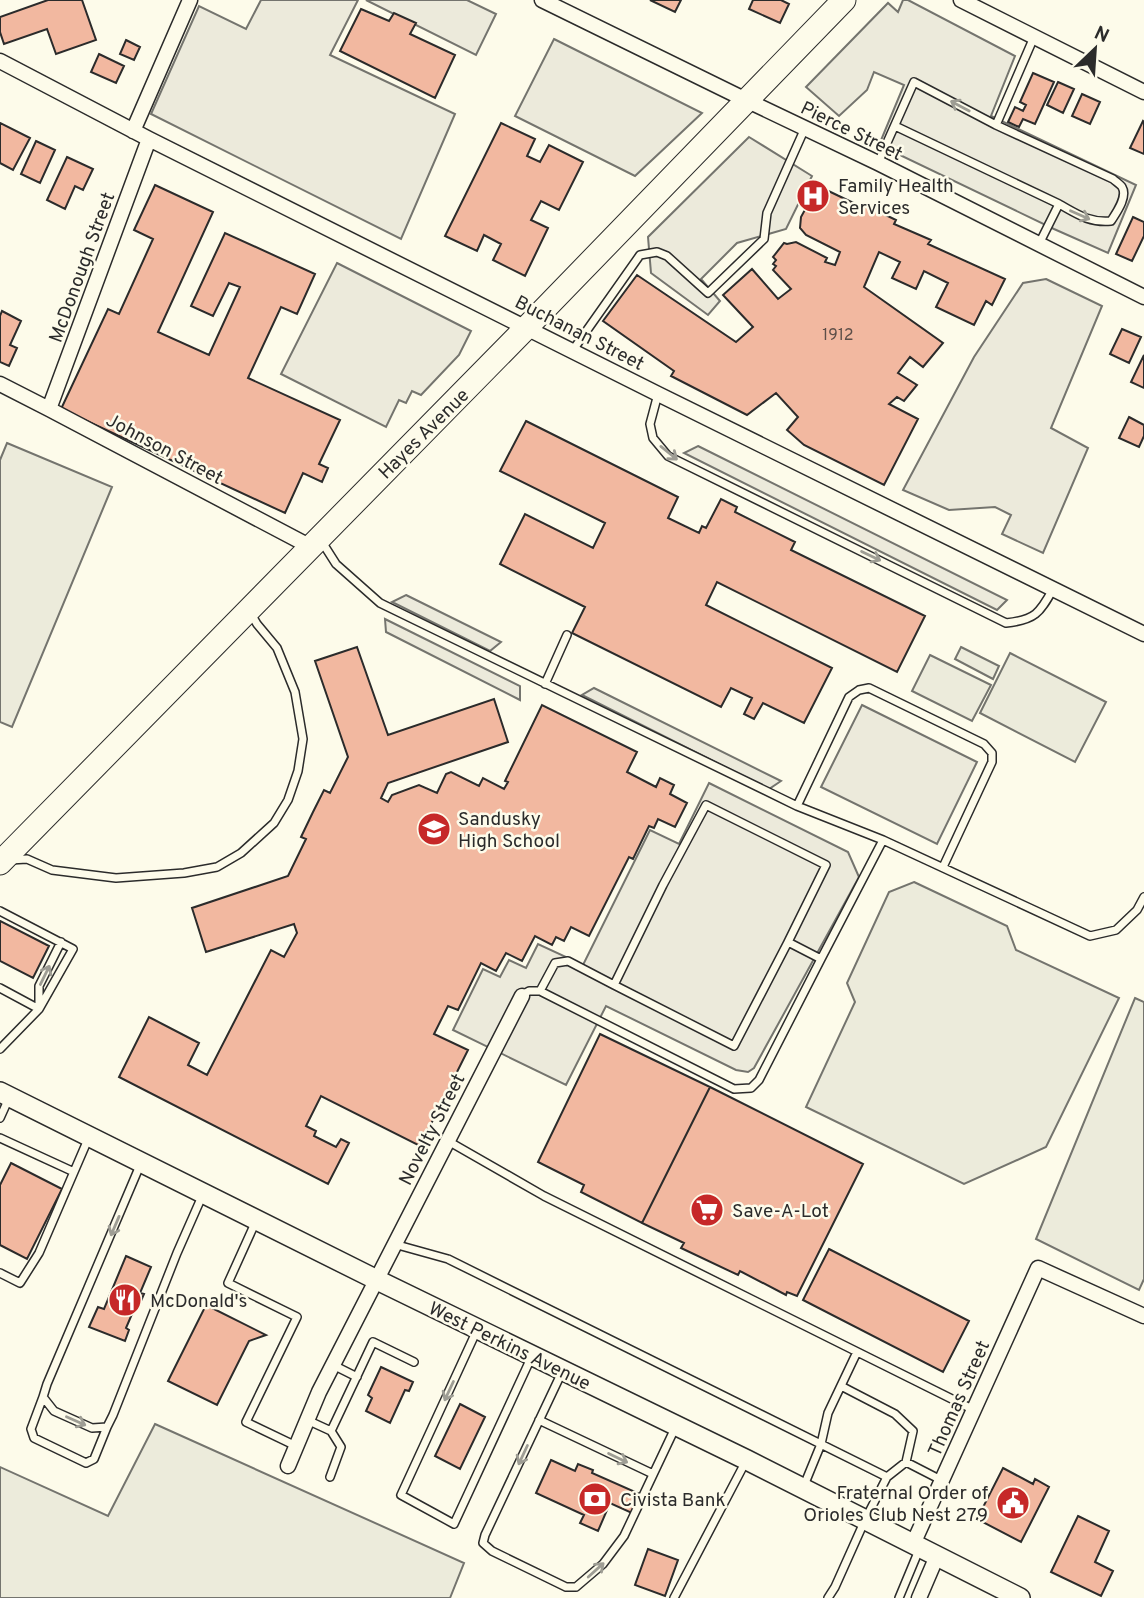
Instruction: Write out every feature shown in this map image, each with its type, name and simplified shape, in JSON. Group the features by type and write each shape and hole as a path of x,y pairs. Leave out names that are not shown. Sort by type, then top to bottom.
{"main road":[{"name":"Hayes Avenue","path":"1,861 527,327 844,0"},
{"name":"West Perkins Avenue","path":"5,1095 747,1460 1020,1598"}],"street":[{"path":"133,131 190,0"},
{"name":"Pierce Street","path":"542,0 878,163 1144,297"},
{"path":"961,0 1144,92"},
{"name":"Buchanan Street","path":"0,61 133,131 658,394 1144,634"},
{"name":"McDonough Street","path":"49,408 149,139"},
{"name":"Johnson Street","path":"0,384 315,543"},
{"name":"Novelty Street","path":"288,1466 332,1364 522,996"},
{"name":"Thomas Street","path":"919,1598 923,1549 942,1480 1038,1268 1144,1316"}],"lane":[{"path":"996,125 1034,37"},
{"path":"878,163 914,82 996,125 1113,179 1122,186 1124,194 1119,209 1111,221 1098,222 1081,216 895,126"},
{"path":"573,350 640,255 657,252 667,256 708,293 764,239 767,213 805,128"},
{"path":"1039,244 1059,204"},
{"path":"658,394 650,424 653,438 668,456 1006,623 1024,621 1041,610 1053,589"},
{"path":"315,543 380,603 797,806 883,840 1090,936 1116,930 1138,910 1144,897"},
{"path":"1,861 27,859 52,870 116,878 184,873 217,867 240,853 274,823 288,800 295,781 303,739 295,692 282,659 249,610"},
{"path":"545,684 567,635"},
{"path":"797,806 849,697 859,690 869,688 984,744 992,753 992,762 943,867"},
{"path":"540,991 555,963 568,961 614,985 734,1046 826,865 706,805 614,985"},
{"path":"522,996 529,991 540,991 734,1089 751,1088 759,1080 883,840"},
{"path":"0,911 74,949 39,1009 1,1046"},
{"path":"39,1009 39,986 61,942"},
{"path":"788,942 821,958"},
{"path":"0,988 39,1009"},
{"path":"0,1118 5,1095"},
{"path":"0,1273 20,1283 39,1253 89,1136"},
{"path":"0,1138 74,1172"},
{"path":"447,1140 544,1196 974,1410"},
{"path":"142,1163 47,1384 31,1429 34,1438 86,1463 94,1459 203,1194"},
{"path":"256,1220 228,1283 297,1317 246,1422 296,1446"},
{"path":"394,1244 448,1259 887,1477"},
{"path":"478,1329 401,1495 454,1524 532,1356"},
{"path":"331,1431 373,1342 414,1362"},
{"path":"802,1488 821,1444 828,1413 857,1352"},
{"path":"332,1364 357,1377"},
{"path":"563,1371 485,1535 484,1543 492,1551 566,1587 576,1587 603,1564 624,1536 676,1426"},
{"path":"828,1598 887,1477 906,1462 914,1431 895,1414 841,1386"},
{"path":"43,1397 54,1411 92,1428 107,1427"},
{"path":"307,1420 331,1431 341,1447 330,1477"},
{"path":"540,1420 653,1474"},
{"path":"674,1598 747,1460"},
{"path":"906,1462 942,1480"},
{"path":"899,1598 923,1549"}],"shaded area":[{"path":"261,0 358,0 330,55 455,114 401,239 151,114 199,6 246,29"},
{"path":"366,0 467,0 496,14 476,55"},
{"path":"903,0 908,0 1015,56 991,116 1136,185 1108,253 879,145 904,85 874,72 867,90 839,116 806,87 888,3 898,12"},
{"path":"554,39 702,113 635,176 515,116"},
{"path":"749,137 812,176 786,229 737,243 701,279 720,301 708,315 651,273 648,237"},
{"path":"337,263 471,331 459,355 421,395 412,391 406,403 399,400 386,427 281,374"},
{"path":"1046,279 1102,306 1051,428 1088,448 1043,553 1002,534 1011,515 995,507 949,510 903,490 974,357 1023,283"},
{"path":"7,443 112,487 12,727 0,722 0,460"},
{"path":"698,446 1007,600 997,610 684,453"},
{"path":"406,595 501,642 490,651 392,602"},
{"path":"385,619 520,686 520,700 386,632"},
{"path":"961,647 999,666 993,679 955,659"},
{"path":"1010,653 1106,702 1075,762 980,713"},
{"path":"930,655 991,685 972,721 912,691"},
{"path":"594,688 781,781 769,789 582,695"},
{"path":"862,705 977,762 937,844 821,787"},
{"path":"709,783 848,852 859,877 754,1068 748,1072 736,1070 606,1006 566,1085 453,1030 483,969 500,977 509,960 526,968 538,944 583,965 650,830 679,844"},
{"path":"914,882 1007,926 1016,950 1119,998 1046,1147 964,1184 806,1107 855,1002 847,983 889,892"},
{"path":"1135,998 1144,1002 1144,1279 1139,1290 1036,1239"},
{"path":"155,1424 464,1563 450,1598 0,1598 0,1467 108,1516"}],"building":[{"path":"48,0 82,0 96,40 56,54 47,29 4,44 0,32 0,17"},
{"path":"650,0 681,0 675,12"},
{"path":"753,0 781,0 789,4 780,23 749,9"},
{"path":"361,9 389,21 394,13 416,23 410,34 455,55 435,98 340,51"},
{"path":"126,40 140,47 134,60 120,54"},
{"path":"99,54 124,66 116,83 91,72"},
{"path":"1033,73 1054,82 1035,124 1023,119 1019,127 1008,122 1015,107 1023,111 1026,105 1020,102"},
{"path":"1058,82 1074,89 1063,113 1047,105"},
{"path":"1082,94 1100,102 1090,124 1072,116"},
{"path":"1144,122 1144,154 1130,148"},
{"path":"0,123 30,138 13,170 0,163"},
{"path":"501,123 535,139 527,156 540,162 549,145 583,162 559,210 541,201 531,220 548,228 525,276 493,260 501,244 484,235 477,251 445,236"},
{"path":"36,141 55,150 40,183 21,174"},
{"path":"67,157 93,169 83,190 75,186 65,209 47,200"},
{"path":"155,185 213,212 158,332 209,355 240,287 229,283 213,316 191,306 225,233 315,274 297,314 281,307 248,378 340,420 319,464 328,468 322,482 303,473 285,513 61,409 108,309 119,314 153,239 134,230"},
{"path":"818,186 896,220 894,224 931,240 928,244 1005,279 992,305 986,301 974,325 936,307 948,283 924,271 916,289 892,278 900,262 879,252 864,287 943,343 923,367 910,357 898,373 917,385 904,401 897,397 889,404 918,419 884,485 804,445 787,430 798,417 776,393 747,415 671,376 674,371 603,321 637,275 736,342 753,327 723,295 752,269 778,299 791,289 773,270 776,260 773,257 784,243 796,242 827,258 825,262 835,265 840,252 806,235 800,228 801,217"},
{"path":"1133,217 1144,222 1144,236 1132,261 1116,254"},
{"path":"2,311 21,321 10,345 17,348 9,366 0,362"},
{"path":"1122,329 1141,337 1129,363 1110,354"},
{"path":"1144,355 1144,388 1131,382"},
{"path":"1129,417 1144,425 1144,436 1139,447 1119,438"},
{"path":"526,421 678,497 668,518 699,533 702,526 706,528 721,499 737,507 735,512 795,542 791,550 925,616 897,672 717,582 706,605 832,668 804,723 763,703 754,719 744,714 752,698 731,688 721,707 572,633 585,607 500,564 525,514 593,548 605,523 500,471"},
{"name":"Sandusky High School","path":"357,647 388,735 494,699 508,742 388,783 381,798 388,802 392,795 419,785 437,793 446,774 451,772 479,786 483,778 504,789 508,782 505,781 542,705 637,752 627,772 656,787 660,778 674,785 670,794 687,803 675,827 658,819 654,828 649,826 633,859 629,857 589,936 571,927 564,941 556,937 552,945 535,936 522,961 506,953 496,971 481,963 458,1010 448,1006 434,1034 468,1050 420,1146 321,1096 306,1126 316,1131 314,1136 336,1147 341,1139 349,1143 328,1184 119,1077 149,1017 199,1043 188,1065 207,1075 271,950 284,957 297,933 294,924 206,952 192,908 288,876 306,839 301,837 324,790 330,793 348,757 315,661"},
{"path":"0,921 49,946 33,978 0,961"},
{"path":"600,1034 710,1087 642,1223 581,1192 584,1185 538,1162"},
{"path":"710,1087 863,1164 797,1296 787,1292 786,1295 740,1271 738,1275 681,1248 684,1243 642,1223"},
{"path":"11,1163 62,1189 27,1259 0,1245 0,1185"},
{"path":"829,1249 969,1321 943,1372 803,1300"},
{"name":"McDonald's","path":"126,1256 151,1267 140,1293 144,1294 126,1328 129,1330 125,1341 89,1327 98,1307 104,1309"},
{"path":"206,1305 266,1335 249,1341 217,1405 168,1381"},
{"path":"381,1367 413,1382 409,1391 405,1390 390,1423 366,1411 372,1398 368,1395"},
{"path":"460,1404 485,1417 460,1469 435,1456"},
{"name":"Civista Bank","path":"551,1460 575,1471 578,1464 642,1495 634,1514 610,1503 598,1531 580,1523 584,1515 536,1493"},
{"name":"Fraternal Order of Orioles Club Nest 279","path":"1003,1468 1033,1484 1035,1479 1049,1487 1021,1542 977,1519"},
{"path":"1078,1516 1109,1531 1095,1562 1113,1571 1101,1596 1051,1572"},
{"path":"648,1549 678,1560 665,1596 635,1585"}],"place":[{"name":"Family Health Services","path":"813,196"},
{"name":"Sandusky High School","path":"434,829"},
{"name":"Save-A-Lot","path":"707,1210"},
{"name":"McDonald's","path":"125,1300"},
{"name":"Civista Bank","path":"595,1499"},
{"name":"Fraternal Order of Orioles Club Nest 279","path":"1013,1503"}]}
